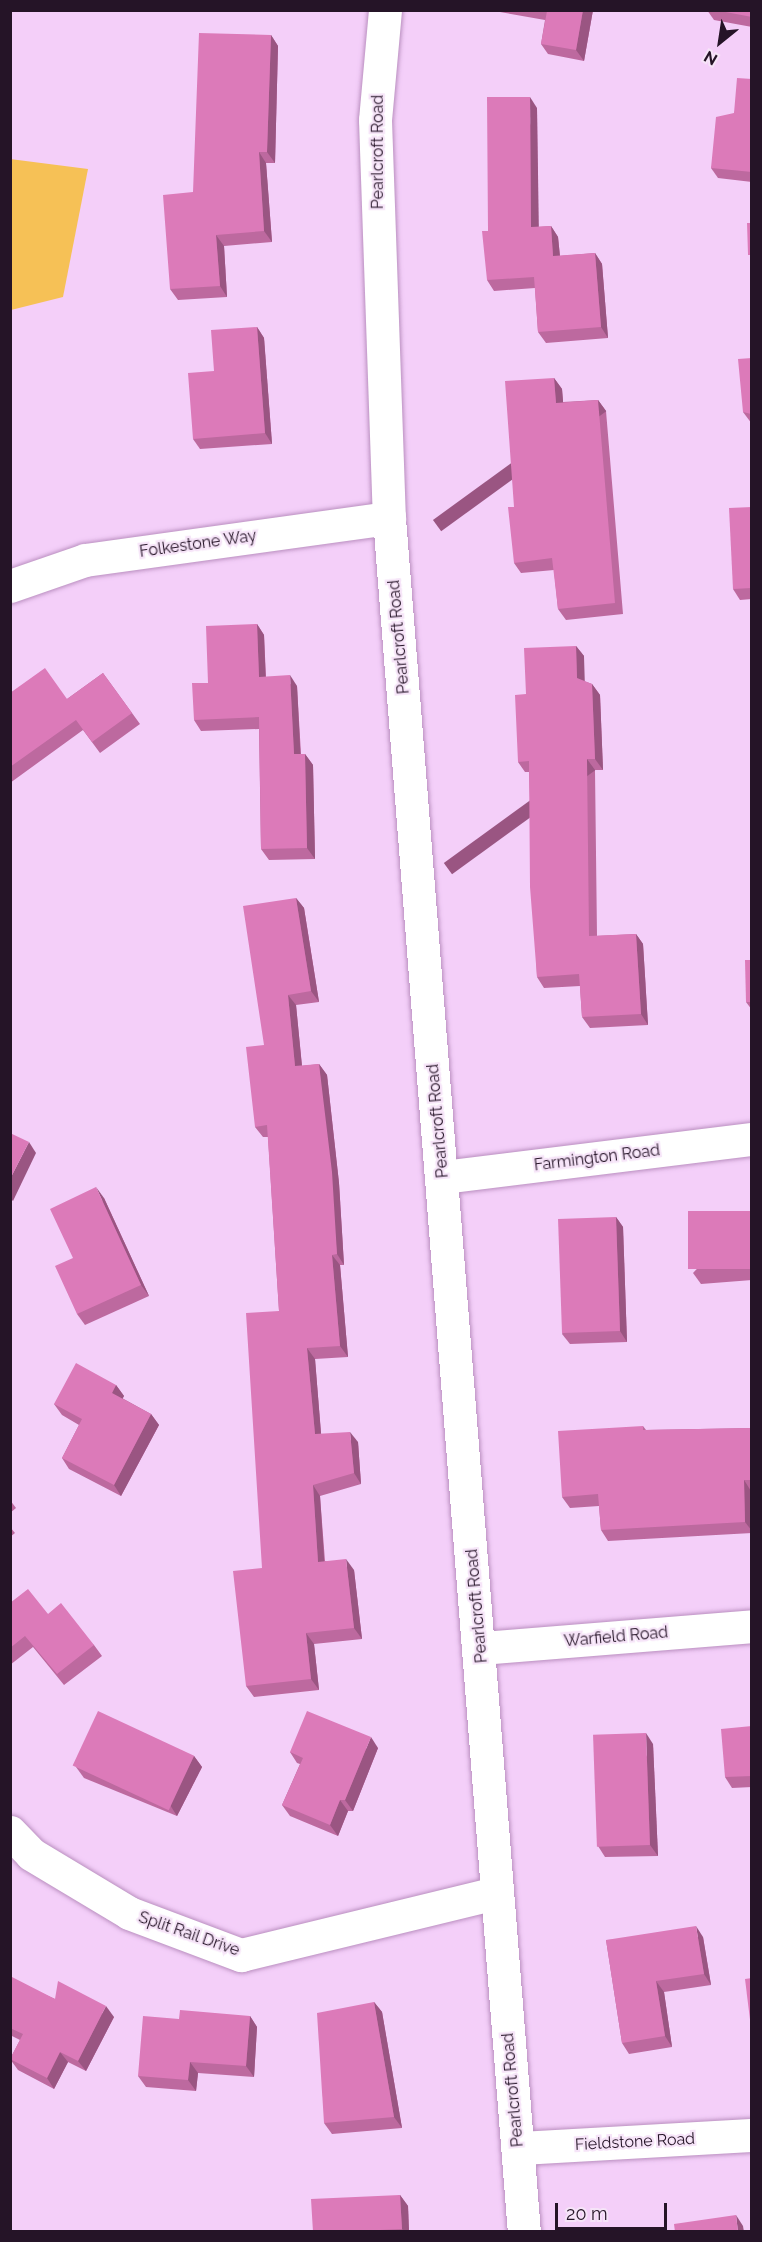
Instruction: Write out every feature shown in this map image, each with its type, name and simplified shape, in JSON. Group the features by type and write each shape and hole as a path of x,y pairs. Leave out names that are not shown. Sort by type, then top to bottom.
{"street":[{"name":"Pearlcroft Road","path":"386,10 375,120 389,518 481,1648 495,1893 519,2148 524,2232"},
{"name":"Folkestone Way","path":"10,586 85,560 389,518"},
{"name":"Farmington Road","path":"442,1177 752,1139"},
{"name":"Warfield Road","path":"481,1648 752,1626"},
{"name":"Split Rail Drive","path":"10,1832 31,1854 129,1913 241,1955 495,1893"},
{"name":"Fieldstone Road","path":"519,2148 752,2135"}],"shaded area":[{"path":"10,159 88,169 63,297 11,310"}],"building":[{"path":"544,10 583,10 576,50 541,44 547,11"},
{"path":"715,10 752,10 752,17"},
{"path":"199,33 271,35 267,152 259,152 264,231 216,235 220,286 170,289 163,195 193,192"},
{"path":"737,78 752,79 752,172 711,168 716,117 734,113"},
{"path":"487,97 530,97 531,227 551,226 553,256 595,253 601,327 538,332 534,277 487,280 482,231 488,231"},
{"path":"747,223 752,223 752,255 748,255"},
{"path":"257,327 265,433 193,439 188,373 214,371 211,330"},
{"path":"752,358 752,422 751,414 743,412 738,359"},
{"path":"554,378 556,403 598,400 615,603 558,609 552,558 514,563 508,507 514,507 505,381"},
{"path":"752,507 752,588 733,589 729,508"},
{"path":"257,624 259,677 290,675 294,754 305,754 307,848 261,849 259,717 194,720 192,683 208,683 206,626"},
{"path":"576,646 577,678 592,684 595,759 587,759 589,936 636,934 641,1014 582,1017 579,974 537,977 530,887 529,761 518,762 515,695 526,694 524,648"},
{"path":"45,668 67,699 103,673 132,713 92,742 76,720 10,767 10,693"},
{"path":"752,813 752,868 751,868"},
{"path":"296,898 311,991 288,995 295,1066 319,1064 332,1172 337,1254 332,1255 340,1346 307,1348 315,1434 350,1432 354,1473 313,1485 318,1562 346,1559 354,1628 306,1633 311,1679 246,1686 233,1571 262,1568 246,1313 279,1311 267,1125 255,1127 246,1047 264,1045 243,906"},
{"path":"745,960 752,960 752,1002 746,1002"},
{"path":"10,1133 29,1142 10,1179"},
{"path":"96,1187 141,1285 77,1314 55,1266 73,1258 50,1209"},
{"path":"688,1211 752,1211 752,1269 688,1269"},
{"path":"616,1217 620,1331 562,1333 558,1219"},
{"path":"76,1363 116,1385 112,1393 151,1414 114,1485 62,1458 82,1419 54,1404"},
{"path":"643,1426 643,1430 752,1428 752,1480 744,1480 745,1522 601,1530 598,1494 562,1497 558,1431"},
{"path":"28,1589 48,1614 61,1603 94,1645 57,1674 25,1636 10,1648 10,1603"},
{"path":"98,1711 194,1756 169,1810 73,1765"},
{"path":"307,1711 371,1737 345,1800 340,1800 330,1825 282,1805 303,1758 290,1752"},
{"path":"752,1726 752,1776 725,1777 721,1729"},
{"path":"646,1733 650,1845 597,1847 593,1735"},
{"path":"696,1926 704,1974 656,1981 665,2036 622,2043 606,1940"},
{"path":"12,1977 55,1999 58,1981 106,2006 78,2061 60,2052 47,2078 10,2059 23,2034 10,2028 10,1979"},
{"path":"752,1978 752,2036 745,1979"},
{"path":"374,2002 394,2117 324,2123 317,2013"},
{"path":"180,2010 250,2016 246,2066 190,2062 188,2080 138,2076 143,2016 179,2019"},
{"path":"400,2195 402,2229 313,2232 311,2199"},
{"path":"736,2215 738,2232 675,2232 674,2224"}]}
